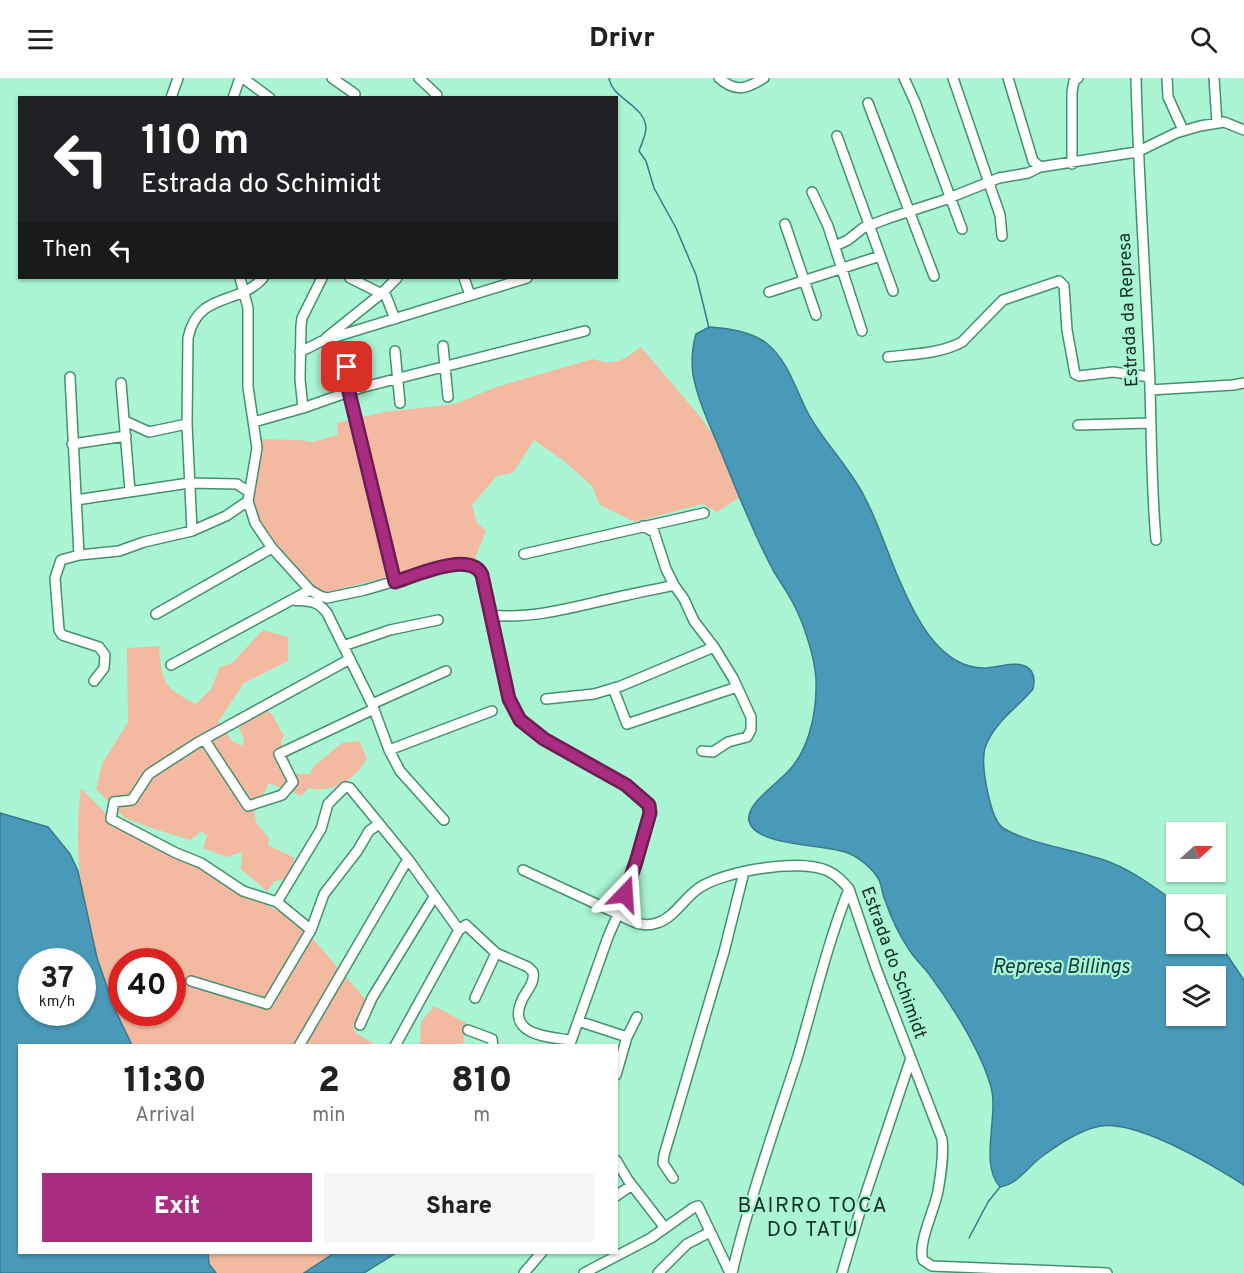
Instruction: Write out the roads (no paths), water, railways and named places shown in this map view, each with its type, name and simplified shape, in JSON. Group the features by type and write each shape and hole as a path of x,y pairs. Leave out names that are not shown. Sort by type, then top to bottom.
{"street":[{"path":"172,96 178,78"},
{"path":"234,96 242,78 267,96"},
{"path":"332,78 355,94"},
{"path":"419,78 437,95"},
{"path":"720,78 732,88 738,88 764,78"},
{"path":"904,78 962,229"},
{"path":"953,78 1000,215 1002,236"},
{"path":"1008,78 1033,161 1040,167"},
{"path":"1072,164 1072,92 1074,81 1078,78"},
{"name":"Estrada da Represa","path":"1136,78 1137,152 1150,376 1156,540"},
{"path":"1167,78 1168,97 1183,130"},
{"path":"1214,78 1217,123"},
{"path":"868,103 934,276"},
{"path":"835,246 869,225 950,198 988,182 1028,173 1040,167 1072,164 1137,152 1183,130 1217,123 1232,124 1244,130"},
{"path":"837,136 893,291"},
{"path":"812,192 835,246 862,331"},
{"path":"785,224 816,315"},
{"path":"769,292 880,256"},
{"path":"94,681 104,668 105,655 99,647 62,635 58,630 55,578 61,560 79,555 119,551 144,542 192,531 226,516 248,497 257,448 248,387 249,308 240,279"},
{"path":"192,531 187,424 188,338 191,325 197,314 206,308 244,292 262,279"},
{"path":"303,408 300,379 302,318 322,279"},
{"path":"352,279 382,293 389,301 395,320"},
{"path":"322,341 396,279"},
{"path":"464,279 470,295"},
{"path":"300,352 322,341 524,279"},
{"path":"888,357 956,346 1003,300 1059,282 1064,286 1067,330 1075,374 1079,376 1113,372 1150,376"},
{"path":"254,422 349,392 585,331"},
{"path":"443,346 448,397"},
{"path":"395,351 400,403"},
{"path":"347,367 349,392 395,582"},
{"path":"70,377 79,555"},
{"path":"121,383 130,491"},
{"path":"1150,390 1244,383"},
{"path":"125,421 149,432 187,424"},
{"path":"1078,425 1151,423"},
{"path":"72,444 126,436"},
{"path":"76,500 189,483 237,484 248,497 255,523 272,548 310,590 327,598 395,582 449,565 474,565 482,575 509,699 520,720 544,739 626,785 650,807 636,862 570,1043 544,1037 525,1028 518,1019 518,1012 532,982 533,972 528,967 496,953 466,925 459,930 396,1044"},
{"path":"524,554 704,513"},
{"path":"643,526 654,532 666,569 674,585 684,599 694,621 714,647 751,717 751,730 747,737 728,742 713,752 702,752"},
{"path":"156,614 272,548"},
{"path":"491,615 546,613 674,585"},
{"path":"171,665 280,604 293,600 310,590"},
{"path":"293,600 314,601 321,604 373,706 389,750 400,771 444,820"},
{"path":"343,646 390,630 438,620"},
{"path":"546,699 594,694 714,647"},
{"path":"311,930 277,902 243,891 201,863 176,854 111,819 114,802 132,800 149,774 204,739 350,659"},
{"path":"204,739 248,806 282,795 293,782 279,753 446,671"},
{"path":"613,688 627,724 737,687"},
{"path":"389,750 492,711"},
{"path":"277,902 321,829 328,804 345,787 350,788 408,859 459,930"},
{"path":"191,981 267,1004 311,930 324,894 358,850 369,831 379,824"},
{"path":"300,1044 408,859"},
{"name":"Estrada do Schimidt","path":"523,870 639,924 649,925 659,922 701,886 744,872 774,866 815,868 828,871 842,880 849,889 876,968 936,1122 943,1150 938,1192 921,1250 923,1260 932,1266 1107,1273"},
{"path":"673,1178 663,1163 664,1155 724,952 744,872"},
{"path":"731,1273 745,1216 797,1059 835,926 849,889"},
{"path":"360,1025 372,998 434,897"},
{"path":"475,998 496,953"},
{"path":"618,1068 627,1037 637,1017"},
{"path":"578,1021 627,1037"},
{"path":"468,1030 492,1039 493,1044"},
{"path":"842,1273 861,1208 911,1059"},
{"path":"618,1163 665,1228"},
{"path":"618,1195 632,1185"},
{"path":"584,1273 651,1238 696,1206 701,1209 731,1273"},
{"path":"658,1273 687,1244 710,1232"},
{"path":"524,1273 540,1254"}],"water":[{"name":"Represa Billings","path":"709,327 745,333 759,338 773,349 786,366 809,415 863,494 908,599 933,640 955,660 969,666 984,668 1010,664 1021,665 1032,673 1033,689 994,730 985,750 984,771 991,805 998,823 1003,828 1025,838 1104,860 1142,879 1166,896 1166,954 1226,953 1244,980 1244,1185 1194,1156 1154,1137 1116,1126 1101,1126 1086,1130 1064,1142 1039,1159 1013,1182 1000,1187 991,1166 993,1099 986,1073 956,1014 902,939 876,876 866,864 848,853 777,840 764,836 754,829 749,821 749,814 753,807 765,792 792,767 799,758 808,737 815,702 814,661 798,613 759,541 701,404 692,370 696,334"},
{"path":"0,813 48,827 70,854 78,871 95,948 18,948 18,1026 96,1026 96,953 108,990 108,1026 123,1026 132,1044 18,1044 18,1254 208,1254 209,1264 216,1273 0,1273"},
{"path":"332,1254 394,1254 364,1273 304,1273"}],"waterway":[{"path":"609,78 611,85 640,113 644,120 646,131 639,151 646,161 654,188 676,228 696,275 709,328"},
{"path":"969,1238 988,1202 1000,1187"}],"district":[{"name":"BAIRRO TOCA DO TATU","path":"813,1218"}]}
